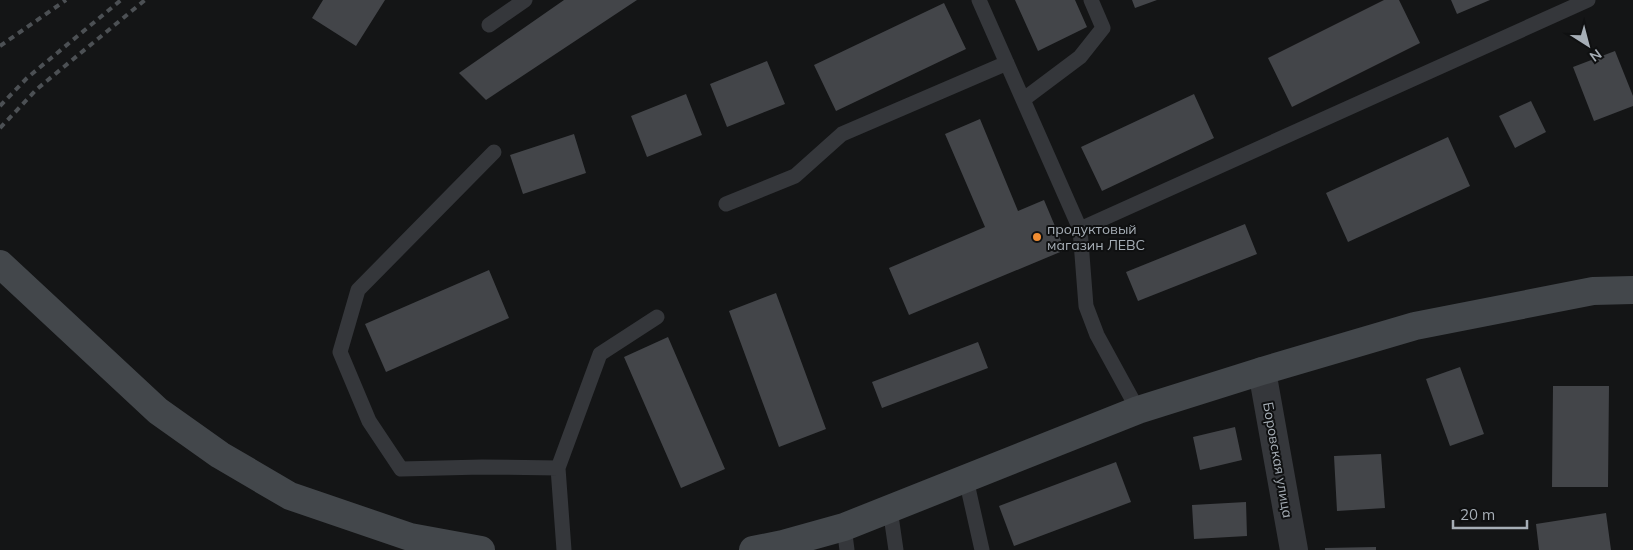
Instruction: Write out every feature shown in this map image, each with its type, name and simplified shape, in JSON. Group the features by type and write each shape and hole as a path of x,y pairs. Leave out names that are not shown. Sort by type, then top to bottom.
{"main road":[{"path":"0,264 158,411 220,455 290,496 410,537 481,550"},
{"path":"753,550 783,544 846,538 890,509 1138,410 1262,371 1415,326 1593,291 1633,290"}],"street":[{"name":"Боровская улица","path":"1262,371 1294,550"}],"lane":[{"path":"489,25 525,0"},
{"path":"979,0 1080,229 1086,306 1097,335 1138,410"},
{"path":"1024,99 1080,57 1103,28 1091,0"},
{"path":"1080,229 1588,0"},
{"path":"726,204 795,176 842,134 1007,63"},
{"path":"494,152 358,290 340,352 369,421 401,469 558,468"},
{"path":"564,550 558,468 600,354 657,317"},
{"path":"966,479 982,550"},
{"path":"890,509 896,550"}],"building":[{"path":"323,0 385,0 356,46 312,18"},
{"path":"564,0 637,0 486,100 459,73"},
{"path":"1015,0 1075,0 1087,27 1038,51"},
{"path":"1132,0 1157,0 1135,8"},
{"path":"1384,0 1399,0 1420,43 1292,107 1268,58"},
{"path":"1451,0 1490,0 1457,14"},
{"path":"944,3 966,49 836,111 814,65"},
{"path":"1615,51 1633,96 1633,106 1594,121 1573,67"},
{"path":"767,61 785,104 727,127 710,84"},
{"path":"686,94 702,135 647,157 631,116"},
{"path":"1194,94 1214,138 1102,191 1081,147"},
{"path":"1531,101 1546,132 1515,148 1499,116"},
{"path":"980,119 1018,211 1044,200 1065,250 909,315 889,268 985,227 945,134"},
{"path":"574,134 586,173 523,194 510,155"},
{"path":"1448,137 1470,186 1348,242 1326,193"},
{"path":"1245,224 1257,254 1138,301 1126,272"},
{"path":"489,270 509,318 386,372 365,324"},
{"path":"776,293 826,429 779,447 729,311"},
{"path":"668,337 725,469 681,488 624,357"},
{"path":"978,342 988,368 882,408 872,382"},
{"path":"1460,367 1484,434 1450,446 1426,379"},
{"path":"1553,386 1609,386 1608,487 1552,487"},
{"path":"1235,427 1242,460 1200,470 1193,437"},
{"path":"1381,454 1385,508 1337,511 1334,456"},
{"path":"1116,462 1131,502 1014,546 999,506"},
{"path":"1246,502 1247,536 1194,539 1192,505"},
{"path":"1606,513 1611,550 1539,550 1536,524"},
{"path":"1376,547 1376,550 1325,550 1325,548"}],"railway":[{"path":"0,46 66,0"},
{"path":"0,106 27,78 121,0"},
{"path":"0,128 37,89 145,0"}],"place":[{"name":"продуктовый магазин ЛЕВС","path":"1037,237"}]}
